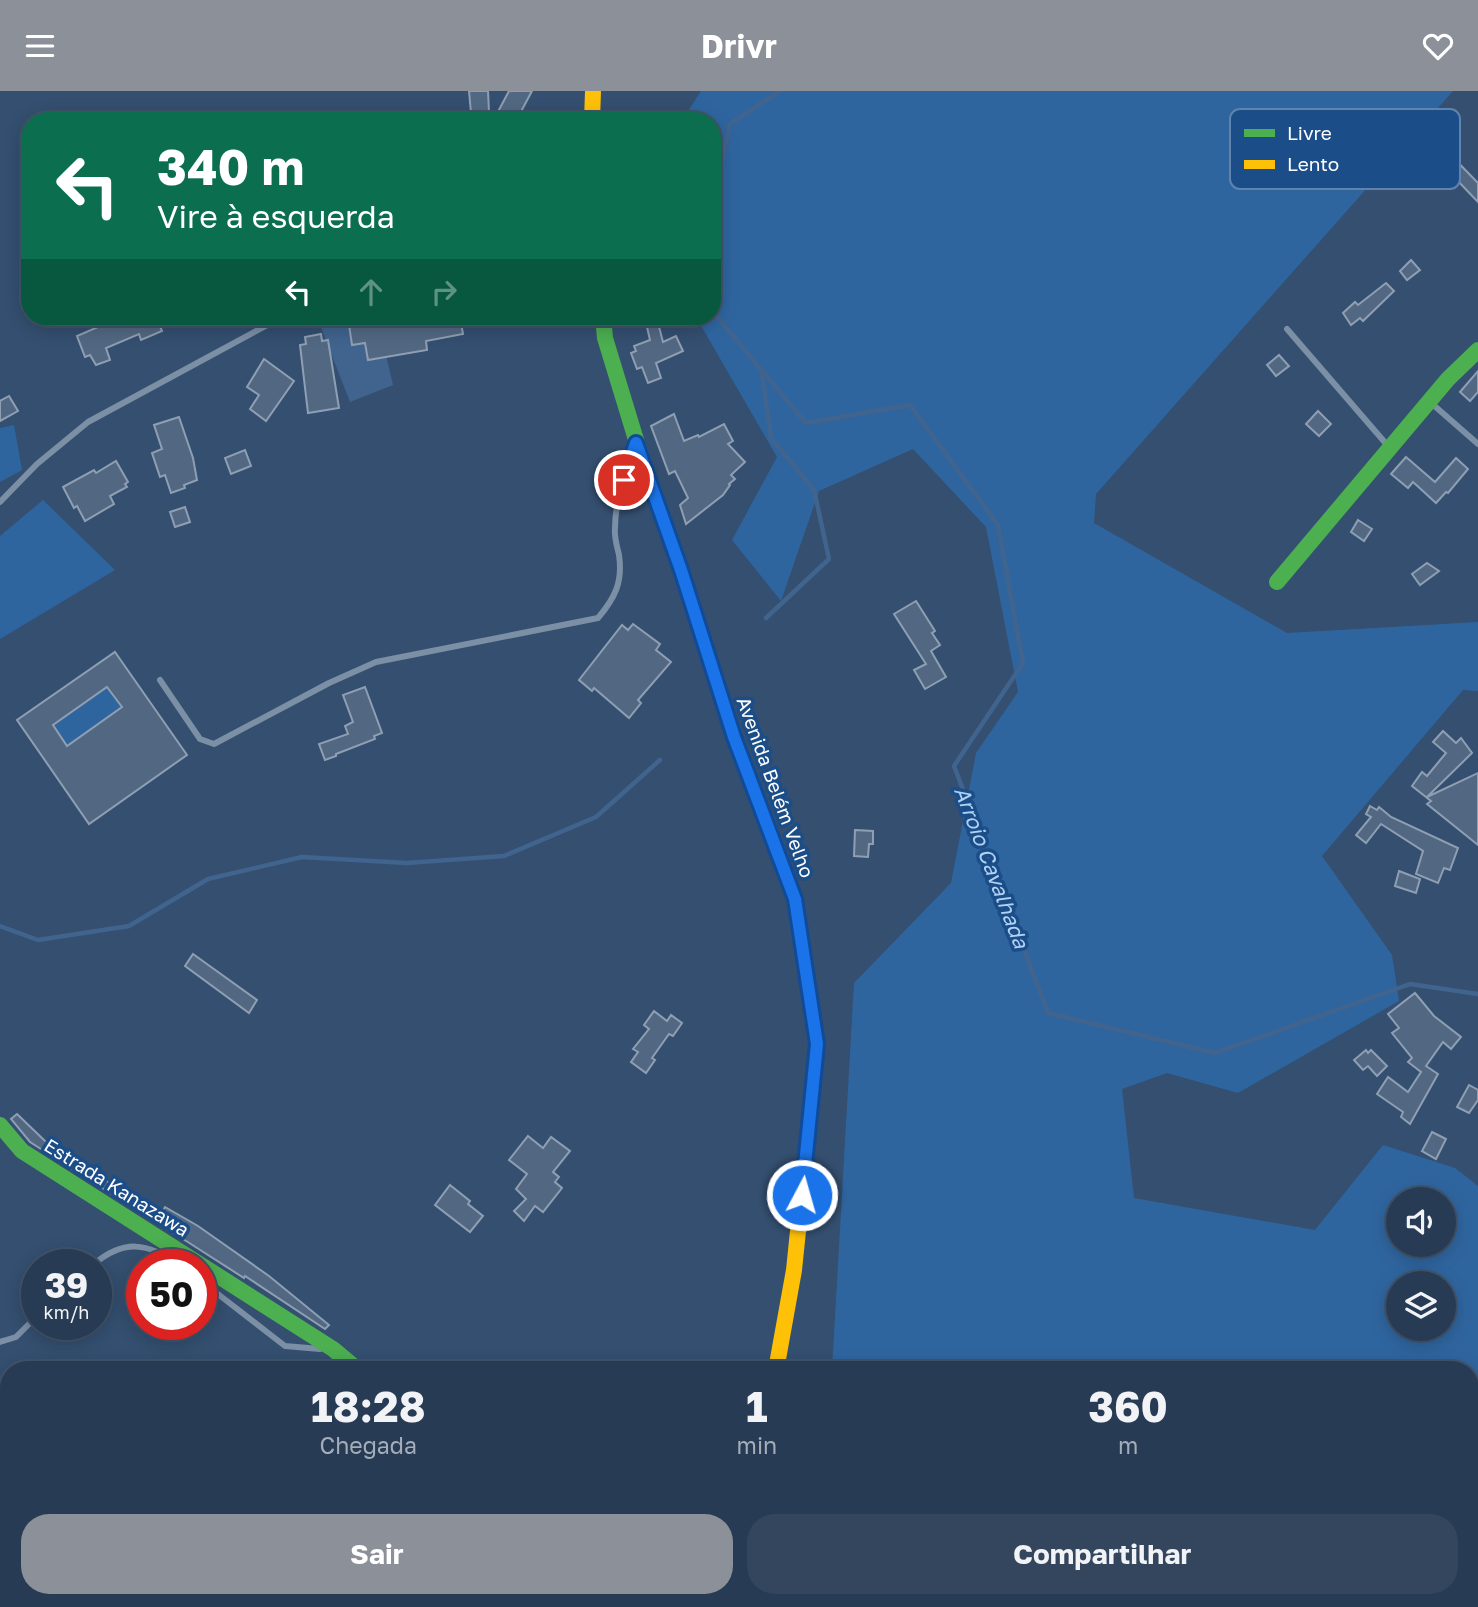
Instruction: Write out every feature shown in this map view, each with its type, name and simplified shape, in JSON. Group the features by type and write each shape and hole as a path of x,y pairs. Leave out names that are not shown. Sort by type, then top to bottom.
{"main road":[{"path":"592,112 593,91"},
{"name":"Avenida Belém Velho","path":"604,326 636,443 681,570 734,737 795,899 817,1044 794,1270 778,1361"},
{"path":"1277,582 1389,447 1448,379 1478,350"},
{"name":"Estrada Kanazawa","path":"1,1128 22,1151 333,1349 347,1361"}],"lane":[{"path":"0,502 37,464 88,422 265,326"},
{"path":"1287,329 1389,447"},
{"path":"1429,401 1478,444"},
{"path":"160,680 200,739 214,744 376,662 598,618 613,601 620,584 621,567 614,530 619,496 636,443"},
{"path":"112,1250 124,1246 148,1249"},
{"path":"217,1294 285,1346 333,1349"},
{"path":"0,1342 16,1337 21,1332"}],"shaded area":[{"path":"701,91 1453,91 1437,109 1230,109 1230,189 1366,189 1096,494 1094,523 1287,633 1478,622 1478,691 1463,690 1322,856 1392,955 1399,1001 1238,1093 1167,1073 1122,1089 1134,1198 1315,1230 1383,1145 1455,1168 1478,1186 1478,1361 833,1361 854,983 951,883 976,753 1018,692 986,527 913,449 819,491 781,601 732,540 777,457 701,326 721,326 721,112 688,112"},
{"path":"320,326 379,326 393,385 350,402"},
{"path":"14,425 22,470 0,482 0,428"},
{"path":"43,500 115,570 0,639 0,536"},
{"path":"107,687 122,707 67,746 53,725"}],"building":[{"path":"469,91 488,91 489,112 471,112"},
{"path":"509,91 532,91 521,112 498,112"},
{"path":"1460,164 1478,183 1478,202 1460,183"},
{"path":"1411,260 1420,270 1407,280 1400,271"},
{"path":"1386,283 1394,291 1363,321 1360,318 1351,325 1343,313 1355,302 1358,305"},
{"path":"100,326 160,326 162,331 141,340 139,334 106,348 110,360 96,365 90,355 85,357 77,336"},
{"path":"349,326 462,326 463,334 426,341 427,350 368,360 365,343 352,345"},
{"path":"659,326 663,342 676,336 683,351 656,363 661,378 648,383 642,367 637,369 631,353 636,351 634,346 650,340 647,327"},
{"path":"321,334 322,341 328,340 339,408 308,413 300,345 306,344 305,337"},
{"path":"1279,355 1289,366 1276,376 1267,365"},
{"path":"264,359 294,381 266,421 250,409 259,395 247,387"},
{"path":"1478,371 1478,392 1470,401 1460,392"},
{"path":"9,396 18,411 0,421 0,401"},
{"path":"1318,411 1331,424 1319,436 1306,424"},
{"path":"674,414 684,441 698,435 699,437 724,424 733,441 728,444 745,462 731,475 735,479 723,495 686,524 680,505 688,498 675,471 669,474 651,426"},
{"path":"179,417 193,458 197,480 171,493 165,475 160,477 152,453 162,449 154,425"},
{"path":"245,450 251,466 231,474 225,458"},
{"path":"1406,457 1435,482 1456,458 1468,469 1436,503 1413,482 1408,488 1391,474"},
{"path":"116,461 128,482 125,484 127,487 110,496 114,504 85,521 77,506 74,508 63,487"},
{"path":"185,507 190,522 175,527 170,512"},
{"path":"1358,520 1372,529 1364,541 1351,532"},
{"path":"1427,563 1439,571 1420,585 1412,574"},
{"path":"916,601 935,631 932,633 940,645 931,651 946,677 925,689 914,670 926,664 894,614"},
{"path":"633,624 660,644 656,650 671,662 638,700 641,703 629,718 594,688 592,691 579,680 622,625 628,630"},
{"path":"115,652 187,755 89,824 17,720","holes":["107,687 122,707 67,746 53,725"]},
{"path":"365,687 382,733 374,736 375,739 325,760 319,744 348,734 345,726 353,722 343,695"},
{"path":"1443,731 1456,743 1461,738 1472,753 1427,797 1478,773 1478,845 1427,804 1431,801 1412,786 1422,772 1427,776 1446,753 1433,742"},
{"path":"1370,806 1377,810 1379,807 1391,817 1458,848 1450,870 1444,868 1438,883 1416,874 1423,851 1381,824 1366,843 1356,835 1371,817 1366,814"},
{"path":"855,830 873,831 873,844 869,844 868,857 854,856"},
{"path":"1399,871 1420,879 1416,893 1395,886"},
{"path":"193,954 257,1000 249,1013 185,966"},
{"path":"1415,993 1434,1016 1461,1037 1451,1049 1443,1042 1426,1066 1438,1074 1410,1124 1401,1117 1403,1112 1377,1094 1388,1077 1408,1092 1421,1072 1408,1062 1412,1058 1392,1033 1399,1028 1388,1014"},
{"path":"654,1011 667,1021 671,1015 682,1023 673,1036 669,1034 652,1058 655,1060 646,1073 631,1062 638,1052 633,1049 649,1029 644,1025"},
{"path":"1366,1050 1368,1053 1371,1050 1387,1066 1377,1076 1368,1066 1363,1070 1354,1060"},
{"path":"1469,1085 1478,1090 1478,1100 1469,1113 1457,1107"},
{"path":"17,1114 45,1141 93,1171 91,1173 121,1189 118,1198 30,1142 11,1119"},
{"path":"1432,1132 1446,1139 1436,1159 1422,1151"},
{"path":"528,1136 543,1148 551,1137 570,1151 553,1172 559,1177 555,1182 562,1188 543,1212 535,1206 524,1221 514,1211 526,1199 516,1189 527,1174 509,1160"},
{"path":"450,1185 483,1216 470,1232 435,1205"},
{"path":"165,1207 198,1226 269,1276 329,1325 325,1329 217,1261 217,1249 199,1249 157,1221"}],"waterway":[{"name":"Arroio Cavalhada","path":"721,166 730,124 780,91"},
{"name":"Arroio Cavalhada","path":"721,322 806,423 910,405 998,525 1023,663 954,766 1048,1013 1215,1053 1410,984 1478,994"},
{"path":"762,373 771,438 814,490 829,559 766,618"},
{"path":"0,926 38,940 129,926 208,879 302,857 407,863 504,856 596,817 660,760"}],"traffic: fast":[{"path":"604,326 605,338 637,443 734,737 795,899 817,1044 810,1114"},
{"path":"1277,582 1448,379 1478,350"},
{"path":"0,1125 22,1151 333,1349 347,1361"}],"traffic: slow":[{"path":"592,112 593,91"},
{"path":"778,1361 794,1270 810,1114"}],"route":[{"path":"624,480 636,443 681,570 734,737 795,899 817,1044 802,1195"}]}
